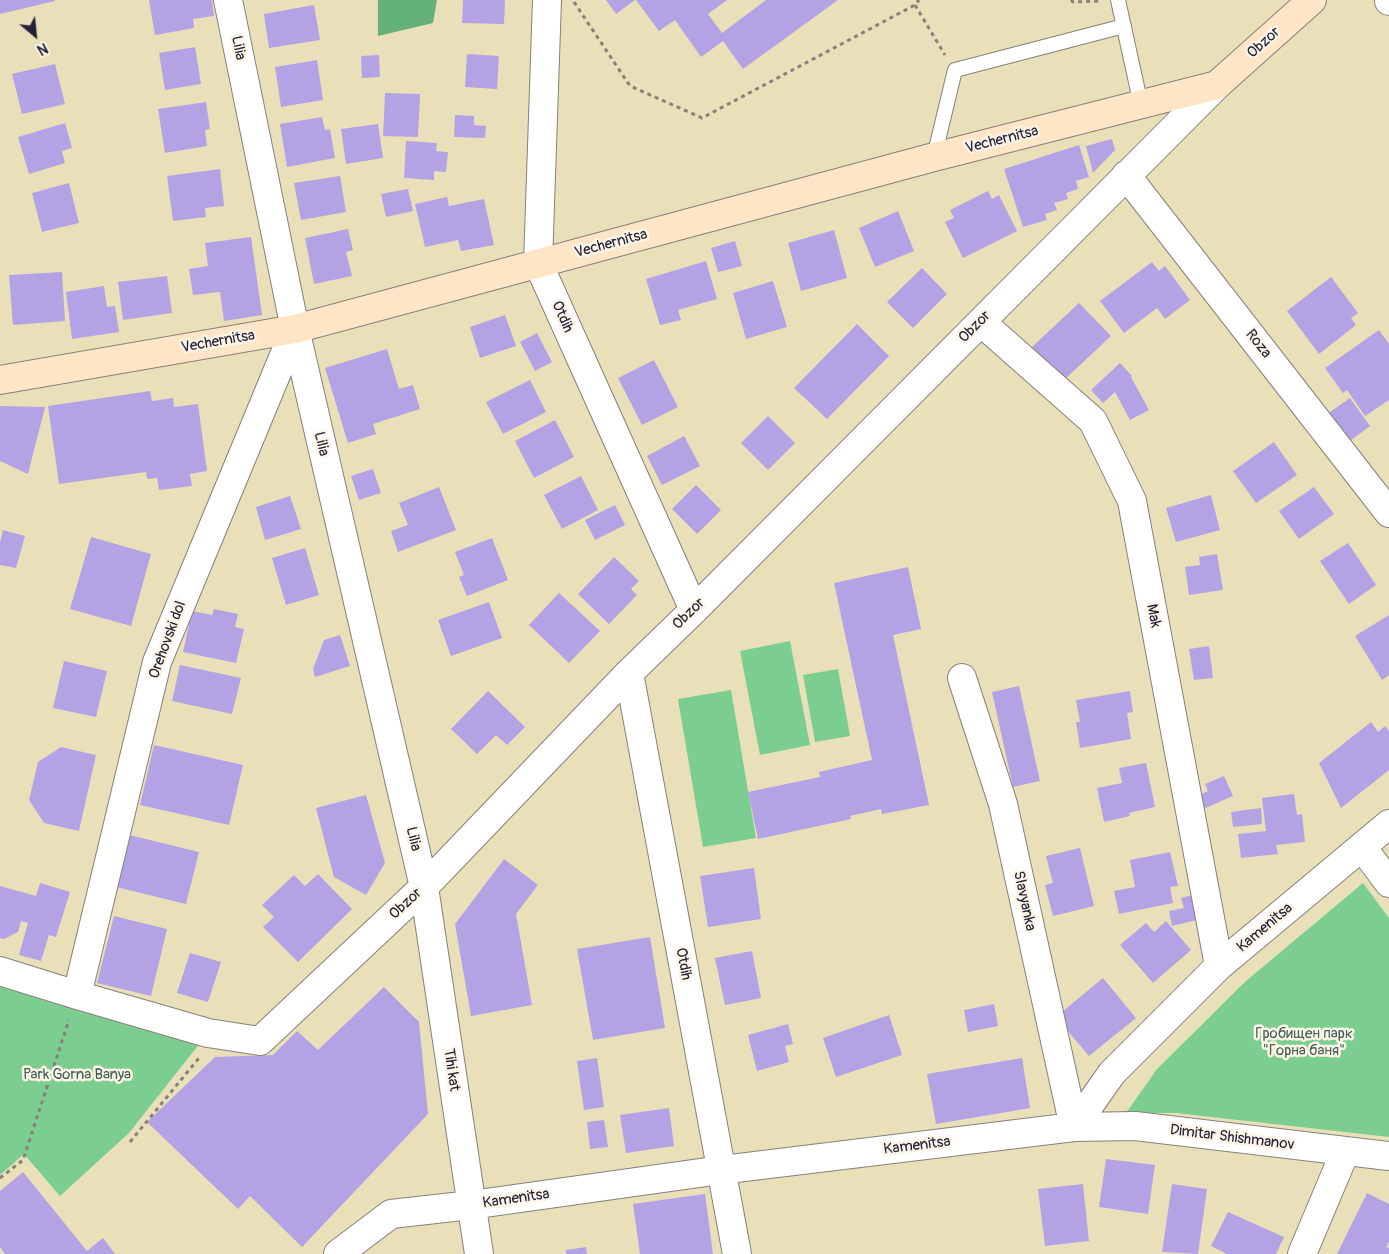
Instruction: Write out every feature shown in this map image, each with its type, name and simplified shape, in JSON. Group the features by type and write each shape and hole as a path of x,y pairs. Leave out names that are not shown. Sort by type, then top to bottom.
{"street":[{"name":"Lilia","path":"228,0 295,329 424,887"},
{"name":"Otdih","path":"547,0 538,263 694,610"},
{"name":"Obzor","path":"0,971 218,1034 260,1040 424,887 629,673 1216,85 1312,0"},
{"name":"Vechernitsa","path":"0,380 295,329 934,157 1141,106 1216,85"},
{"name":"Roza","path":"1126,175 1389,513"},
{"name":"Mak","path":"981,322 1093,422 1132,501 1219,966"},
{"name":"Orehovski dol","path":"78,995 157,662 295,329"},
{"name":"Otdih","path":"629,673 738,1254"},
{"name":"Slavyanka","path":"962,678 1003,804 1074,1127"},
{"name":"Kamenitsa","path":"338,1254 391,1214 471,1205 721,1170 1074,1127 1112,1073 1219,966 1389,824"},
{"path":"1362,847 1389,883"},
{"name":"Tihi kat","path":"424,887 479,1254"},
{"name":"Dimitar Shishmanov","path":"1074,1127 1135,1126 1389,1156"},
{"path":"1302,1254 1345,1152"}],"lane":[{"path":"1118,0 1141,106"},
{"path":"934,157 955,70 1124,26"}],"path":[{"path":"573,0 630,86 702,118 915,5 919,0"},
{"path":"1072,0 1073,2 1118,0"},
{"path":"915,5 955,70"},
{"path":"0,1178 23,1160 78,995"},
{"path":"130,1142 218,1034"}],"green space":[{"path":"378,0 437,0 433,23 378,36"},
{"path":"790,641 810,745 760,755 740,651"},
{"path":"838,669 850,736 815,742 803,675"},
{"path":"731,690 756,838 703,847 678,699"},
{"name":"Гробищен парк \"Горна баня\"","path":"1363,883 1389,918 1389,1137 1176,1113 1126,1113 1157,1069 1246,981"},
{"name":"Park Gorna Banya","path":"0,971 208,1033 129,1133 60,1196 24,1154 0,1175"}],"building":[{"path":"0,0 55,0 55,1 0,14"},
{"path":"149,0 212,0 214,16 193,19 194,28 155,35"},
{"path":"463,0 505,0 504,24 462,23"},
{"path":"606,0 635,0 616,14"},
{"path":"636,0 727,0 708,14 722,33 766,0 838,0 743,69 723,41 701,57 675,20 659,31"},
{"path":"314,5 320,40 269,48 264,14"},
{"path":"195,47 201,84 165,90 159,53"},
{"path":"467,54 499,56 497,89 465,87"},
{"path":"379,55 380,77 362,78 361,56"},
{"path":"317,60 323,100 281,107 275,67"},
{"path":"55,64 65,104 22,114 12,74"},
{"path":"385,93 420,94 418,137 383,136"},
{"path":"206,102 210,129 205,130 207,146 165,153 158,109"},
{"path":"455,115 474,116 474,125 486,126 485,138 454,137"},
{"path":"322,117 325,130 330,129 335,158 287,167 280,124"},
{"path":"65,123 72,148 62,151 65,163 29,174 18,137"},
{"path":"378,124 383,158 346,164 341,129"},
{"path":"1112,139 1115,150 1093,173 1086,146"},
{"path":"406,141 437,143 436,151 448,152 446,172 434,171 434,180 404,178"},
{"path":"1079,145 1089,177 1076,181 1078,189 1066,193 1068,199 1054,203 1057,210 1045,214 1047,220 1023,227 1004,169"},
{"path":"220,169 224,206 205,208 206,217 173,221 167,176"},
{"path":"340,176 346,212 301,220 294,183"},
{"path":"69,183 79,223 42,232 32,193"},
{"path":"408,189 413,211 386,217 381,194"},
{"path":"988,191 992,199 999,195 1017,231 963,258 945,222 954,218 950,210"},
{"path":"447,197 449,206 484,199 494,245 461,251 458,240 425,247 415,204"},
{"path":"898,211 914,251 875,267 859,228"},
{"path":"348,229 353,250 346,252 352,276 314,284 305,238"},
{"path":"834,230 847,278 801,291 788,243"},
{"path":"251,237 262,315 224,321 220,292 193,295 189,269 208,266 205,243"},
{"path":"735,241 742,266 718,272 711,248"},
{"path":"706,261 717,299 678,310 681,320 660,325 646,279"},
{"path":"1152,262 1159,271 1165,266 1190,300 1165,319 1157,308 1124,333 1100,301"},
{"path":"922,268 947,294 913,328 887,302"},
{"path":"62,272 65,321 13,325 9,275"},
{"path":"167,276 172,313 123,320 118,282"},
{"path":"1331,277 1358,313 1351,318 1356,325 1319,354 1287,311"},
{"path":"773,281 787,327 746,339 733,293"},
{"path":"104,286 107,307 115,306 119,332 72,339 66,292"},
{"path":"1079,303 1111,336 1064,380 1032,347"},
{"path":"505,315 516,346 480,358 470,327"},
{"path":"857,324 889,356 827,419 794,388"},
{"path":"1379,330 1389,344 1389,400 1365,416 1347,390 1343,393 1325,368"},
{"path":"537,333 552,362 535,371 520,342"},
{"path":"387,349 399,389 413,385 420,409 373,424 376,434 348,443 325,368"},
{"path":"654,360 678,407 642,425 618,378"},
{"path":"1120,363 1132,376 1149,410 1130,420 1115,392 1103,403 1091,390"},
{"path":"530,380 546,412 503,434 486,402"},
{"path":"150,391 152,401 173,398 174,407 198,404 207,471 190,474 192,486 159,490 157,478 147,479 146,472 59,484 48,406"},
{"path":"1350,398 1370,426 1347,443 1327,414"},
{"path":"0,406 45,407 28,474 0,461"},
{"path":"768,416 795,443 768,470 741,443"},
{"path":"555,420 574,457 534,478 515,441"},
{"path":"684,436 700,466 662,485 647,456"},
{"path":"1274,442 1297,475 1256,503 1233,471"},
{"path":"373,469 381,493 359,500 351,476"},
{"path":"581,476 598,510 562,529 544,495"},
{"path":"696,485 721,510 697,534 672,509"},
{"path":"439,487 456,530 398,552 391,531 408,525 399,503"},
{"path":"1314,487 1334,514 1299,539 1279,511"},
{"path":"1211,495 1220,530 1176,542 1166,508"},
{"path":"290,496 301,529 265,540 256,507"},
{"path":"615,505 625,525 595,540 585,520"},
{"path":"3,530 25,536 16,568 0,565 0,543"},
{"path":"91,537 151,554 131,626 70,609"},
{"path":"492,538 508,580 467,596 459,577 464,575 455,552"},
{"path":"1348,543 1376,585 1349,604 1320,561"},
{"path":"305,548 319,595 286,605 272,558"},
{"path":"1217,554 1223,590 1189,595 1185,567 1200,565 1199,557"},
{"path":"614,557 639,581 631,589 637,595 609,624 578,594"},
{"path":"908,567 921,629 893,635 929,805 882,814 881,809 850,816 851,819 758,839 748,792 820,777 819,772 872,760 834,583"},
{"path":"559,593 600,631 569,663 529,625"},
{"path":"489,602 502,638 451,656 438,620"},
{"path":"214,609 238,614 235,627 244,629 236,663 183,652 192,611 212,615"},
{"path":"1389,615 1389,675 1382,680 1355,636"},
{"path":"340,635 350,666 315,677 313,669 324,640"},
{"path":"1209,646 1213,678 1194,680 1189,649"},
{"path":"64,661 107,671 96,717 53,708"},
{"path":"180,665 241,678 232,714 172,701"},
{"path":"1019,686 1040,781 1013,787 992,692"},
{"path":"488,691 525,727 507,745 496,735 477,754 451,729"},
{"path":"1130,691 1133,712 1127,713 1131,739 1080,748 1076,722 1080,722 1076,700"},
{"path":"1371,722 1378,732 1385,726 1389,731 1389,770 1341,808 1319,763"},
{"path":"154,745 243,765 229,825 140,805"},
{"path":"61,747 96,755 79,831 44,823 29,800 38,762"},
{"path":"1146,763 1155,807 1129,813 1130,816 1104,822 1097,788 1122,783 1119,768"},
{"path":"1224,776 1233,796 1203,809 1197,796 1208,791 1205,784"},
{"path":"1294,794 1297,815 1302,814 1305,842 1276,845 1278,854 1241,858 1238,834 1266,831 1262,798"},
{"path":"366,795 385,863 366,895 334,877 316,808"},
{"path":"1261,808 1262,824 1233,827 1231,812"},
{"path":"125,834 199,852 186,904 112,886"},
{"path":"1080,848 1094,906 1053,916 1045,885 1053,883 1046,856"},
{"path":"1170,852 1178,886 1170,887 1173,903 1119,914 1114,891 1135,887 1130,860"},
{"path":"504,859 538,885 516,914 532,1005 471,1016 455,924"},
{"path":"754,868 761,919 708,927 700,876"},
{"path":"318,874 352,909 298,962 263,927 274,917 262,905 294,875 305,886"},
{"path":"40,883 70,892 56,937 49,935 41,961 19,955 28,923 21,921 18,932 4,939 0,938 0,886 36,896"},
{"path":"1192,895 1197,920 1172,926 1169,911 1184,908 1181,898"},
{"path":"114,916 167,929 151,996 97,983"},
{"path":"1166,921 1191,950 1153,983 1120,945 1146,923 1154,932"},
{"path":"650,937 665,1028 593,1040 577,949"},
{"path":"752,951 761,998 725,1005 715,958"},
{"path":"190,953 221,962 208,1002 177,993"},
{"path":"1103,978 1136,1018 1089,1056 1056,1017"},
{"path":"384,987 419,1022 428,1114 302,1247 250,1196 238,1209 147,1122 215,1057 273,1055 297,1031 318,1050"},
{"path":"994,1004 998,1026 968,1032 964,1010"},
{"path":"889,1015 902,1055 836,1077 823,1038"},
{"path":"788,1024 793,1044 785,1046 789,1062 757,1071 748,1035"},
{"path":"597,1058 604,1107 584,1110 577,1061"},
{"path":"1022,1058 1030,1108 936,1124 927,1074"},
{"path":"669,1108 674,1146 626,1153 620,1115"},
{"path":"604,1120 608,1147 590,1149 587,1122"},
{"path":"1106,1159 1155,1165 1148,1214 1099,1207"},
{"path":"23,1172 87,1251 103,1238 115,1254 5,1254 0,1247 0,1191"},
{"path":"1083,1184 1089,1241 1045,1246 1038,1189"},
{"path":"1172,1184 1207,1189 1198,1254 1162,1252"},
{"path":"1367,1193 1389,1204 1389,1242 1386,1247 1389,1248 1389,1254 1337,1254"},
{"path":"705,1194 713,1254 640,1254 633,1204"},
{"path":"1228,1212 1284,1237 1276,1254 1227,1254 1211,1246"},
{"path":"586,1247 587,1254 566,1254 566,1250"}]}
